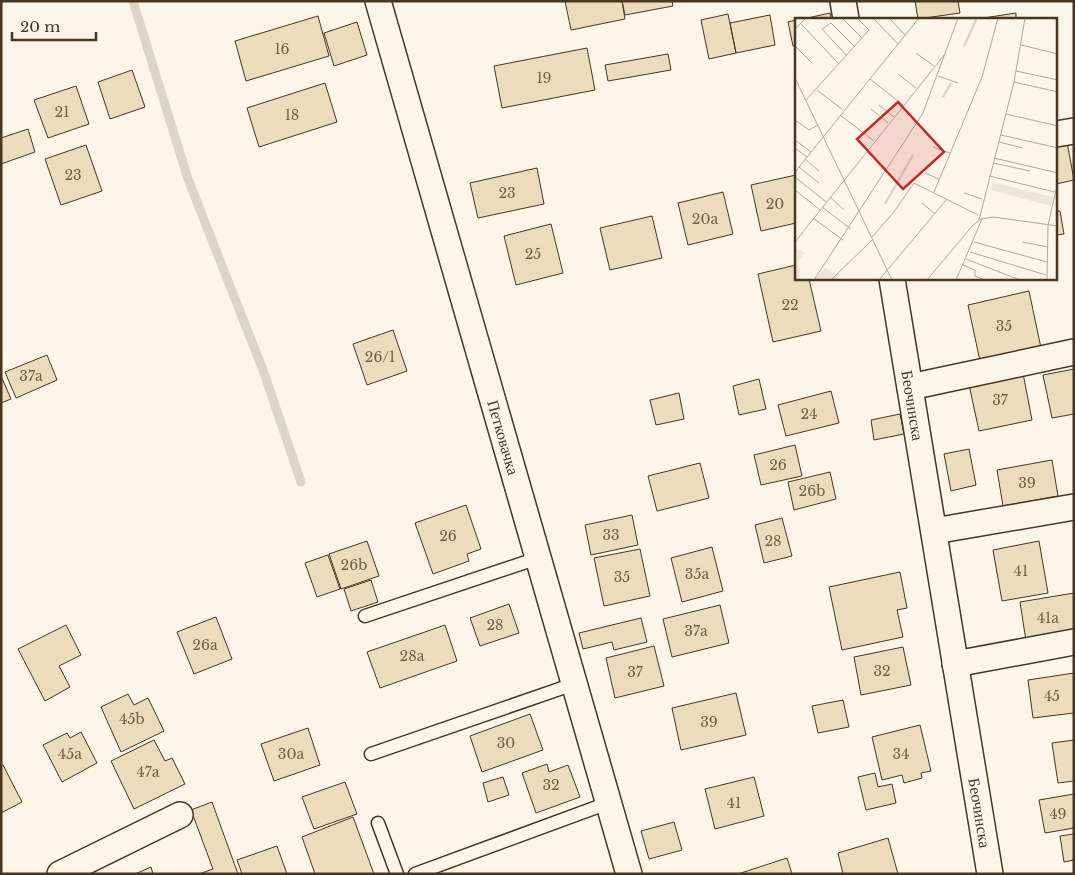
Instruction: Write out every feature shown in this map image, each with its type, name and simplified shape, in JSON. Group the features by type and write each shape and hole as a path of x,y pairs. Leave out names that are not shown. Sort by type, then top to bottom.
{"street":[{"name":"Петковачка","path":"378,1 628,874"},
{"path":"842,1 846,18"},
{"path":"1058,134 1074,131"},
{"name":"Беочинска","path":"892,280 990,874"},
{"path":"910,387 1074,352"},
{"path":"934,531 1074,507"},
{"path":"955,664 1074,642"},
{"path":"60,874 180,815"}],"lane":[{"path":"365,616 538,558"},
{"path":"371,754 574,684"},
{"path":"415,874 608,803"},
{"path":"378,823 397,874"}],"building":[{"path":"565,1 622,1 625,19 571,30"},
{"path":"622,1 672,1 673,6 625,15"},
{"path":"915,1 958,1 960,13 918,18"},
{"path":"830,13 831,18 808,18"},
{"path":"1016,13 1016,18 984,18"},
{"path":"728,14 736,53 709,59 701,20"},
{"path":"770,15 775,45 736,53 730,23"},
{"path":"318,16 329,56 246,81 235,41"},
{"path":"795,20 795,46 793,46 788,22"},
{"path":"357,22 367,55 334,66 324,33"},
{"path":"587,48 595,90 502,108 494,66"},
{"path":"668,54 671,70 608,81 605,65"},
{"path":"132,70 145,107 110,119 98,82"},
{"path":"325,83 337,122 259,147 247,108"},
{"path":"76,86 89,124 48,138 34,100"},
{"path":"28,129 35,152 1,164 1,138"},
{"path":"1067,142 1074,180 1058,184 1058,144"},
{"path":"86,145 102,191 61,205 45,159"},
{"path":"537,168 544,204 478,218 470,183"},
{"path":"795,175 795,223 761,231 751,185"},
{"path":"723,192 733,234 688,245 678,203"},
{"path":"1058,211 1060,211 1064,234 1058,235"},
{"path":"652,216 662,258 610,270 600,228"},
{"path":"551,224 563,273 516,285 504,236"},
{"path":"795,265 795,280 809,280 821,331 773,342 758,274"},
{"path":"1029,291 1041,348 980,361 968,305"},
{"path":"393,330 407,371 367,385 353,344"},
{"path":"47,355 57,380 16,398 5,372"},
{"path":"1022,368 1032,420 979,431 968,380"},
{"path":"1074,369 1074,414 1052,418 1043,375"},
{"path":"1,376 11,399 1,403"},
{"path":"759,379 766,409 739,415 733,386"},
{"path":"831,391 839,423 786,436 778,405"},
{"path":"679,393 684,419 656,425 650,400"},
{"path":"900,414 904,434 874,440 871,420"},
{"path":"795,445 802,476 761,485 754,455"},
{"path":"969,449 976,485 951,491 944,454"},
{"path":"1052,460 1058,496 1003,506 997,470"},
{"path":"700,463 709,498 657,511 648,476"},
{"path":"830,472 836,499 794,510 788,482"},
{"path":"466,505 481,549 467,554 469,561 433,574 415,523"},
{"path":"632,515 638,545 591,555 585,525"},
{"path":"782,518 792,556 764,563 755,525"},
{"path":"367,541 379,576 341,589 329,554"},
{"path":"1039,541 1048,593 1002,601 993,550"},
{"path":"712,547 723,591 682,602 671,558"},
{"path":"640,549 650,596 604,606 594,558"},
{"path":"328,555 340,589 317,597 305,563"},
{"path":"900,572 907,608 897,610 903,637 842,650 829,587"},
{"path":"371,580 378,602 351,611 344,589"},
{"path":"1074,593 1074,633 1026,641 1020,602"},
{"path":"509,604 519,633 480,646 470,618"},
{"path":"720,605 729,643 672,657 663,619"},
{"path":"216,617 232,659 194,674 177,632"},
{"path":"641,618 647,642 614,650 612,642 583,649 579,633"},
{"path":"66,625 81,655 59,666 70,687 45,701 18,649"},
{"path":"445,625 457,661 380,688 367,652"},
{"path":"654,646 664,686 615,698 606,658"},
{"path":"903,647 911,685 861,695 854,657"},
{"path":"1074,673 1074,713 1033,718 1028,680"},
{"path":"736,693 746,735 681,750 672,708"},
{"path":"128,694 134,705 148,698 164,731 121,752 101,707"},
{"path":"843,700 849,727 818,733 812,706"},
{"path":"530,714 543,750 482,772 470,736"},
{"path":"920,725 931,771 921,773 922,778 904,783 902,775 882,780 872,737"},
{"path":"308,728 320,765 274,781 261,744"},
{"path":"81,732 97,763 62,782 43,745 67,733 70,738"},
{"path":"154,740 165,761 172,758 185,784 134,809 111,761"},
{"path":"1074,740 1074,781 1058,783 1052,743"},
{"path":"547,764 549,772 568,765 580,797 536,813 522,773"},
{"path":"3,765 22,802 1,813 1,766"},
{"path":"875,773 878,787 892,784 896,803 866,810 858,777"},
{"path":"503,777 509,795 488,802 483,783"},
{"path":"754,777 764,816 715,829 705,789"},
{"path":"345,782 357,814 314,829 302,797"},
{"path":"1074,794 1074,828 1045,833 1039,800"},
{"path":"212,802 238,874 199,874 213,869 191,810"},
{"path":"353,817 374,874 315,874 302,837"},
{"path":"674,822 682,850 649,859 641,831"},
{"path":"1074,834 1074,860 1064,862 1060,836"},
{"path":"888,838 898,874 843,874 838,853"},
{"path":"277,846 287,874 242,874 237,860"},
{"path":"787,858 792,874 738,874"},
{"path":"151,867 153,874 135,874"}],"waterway":[{"path":"133,1 188,179 263,370 301,482"}]}
